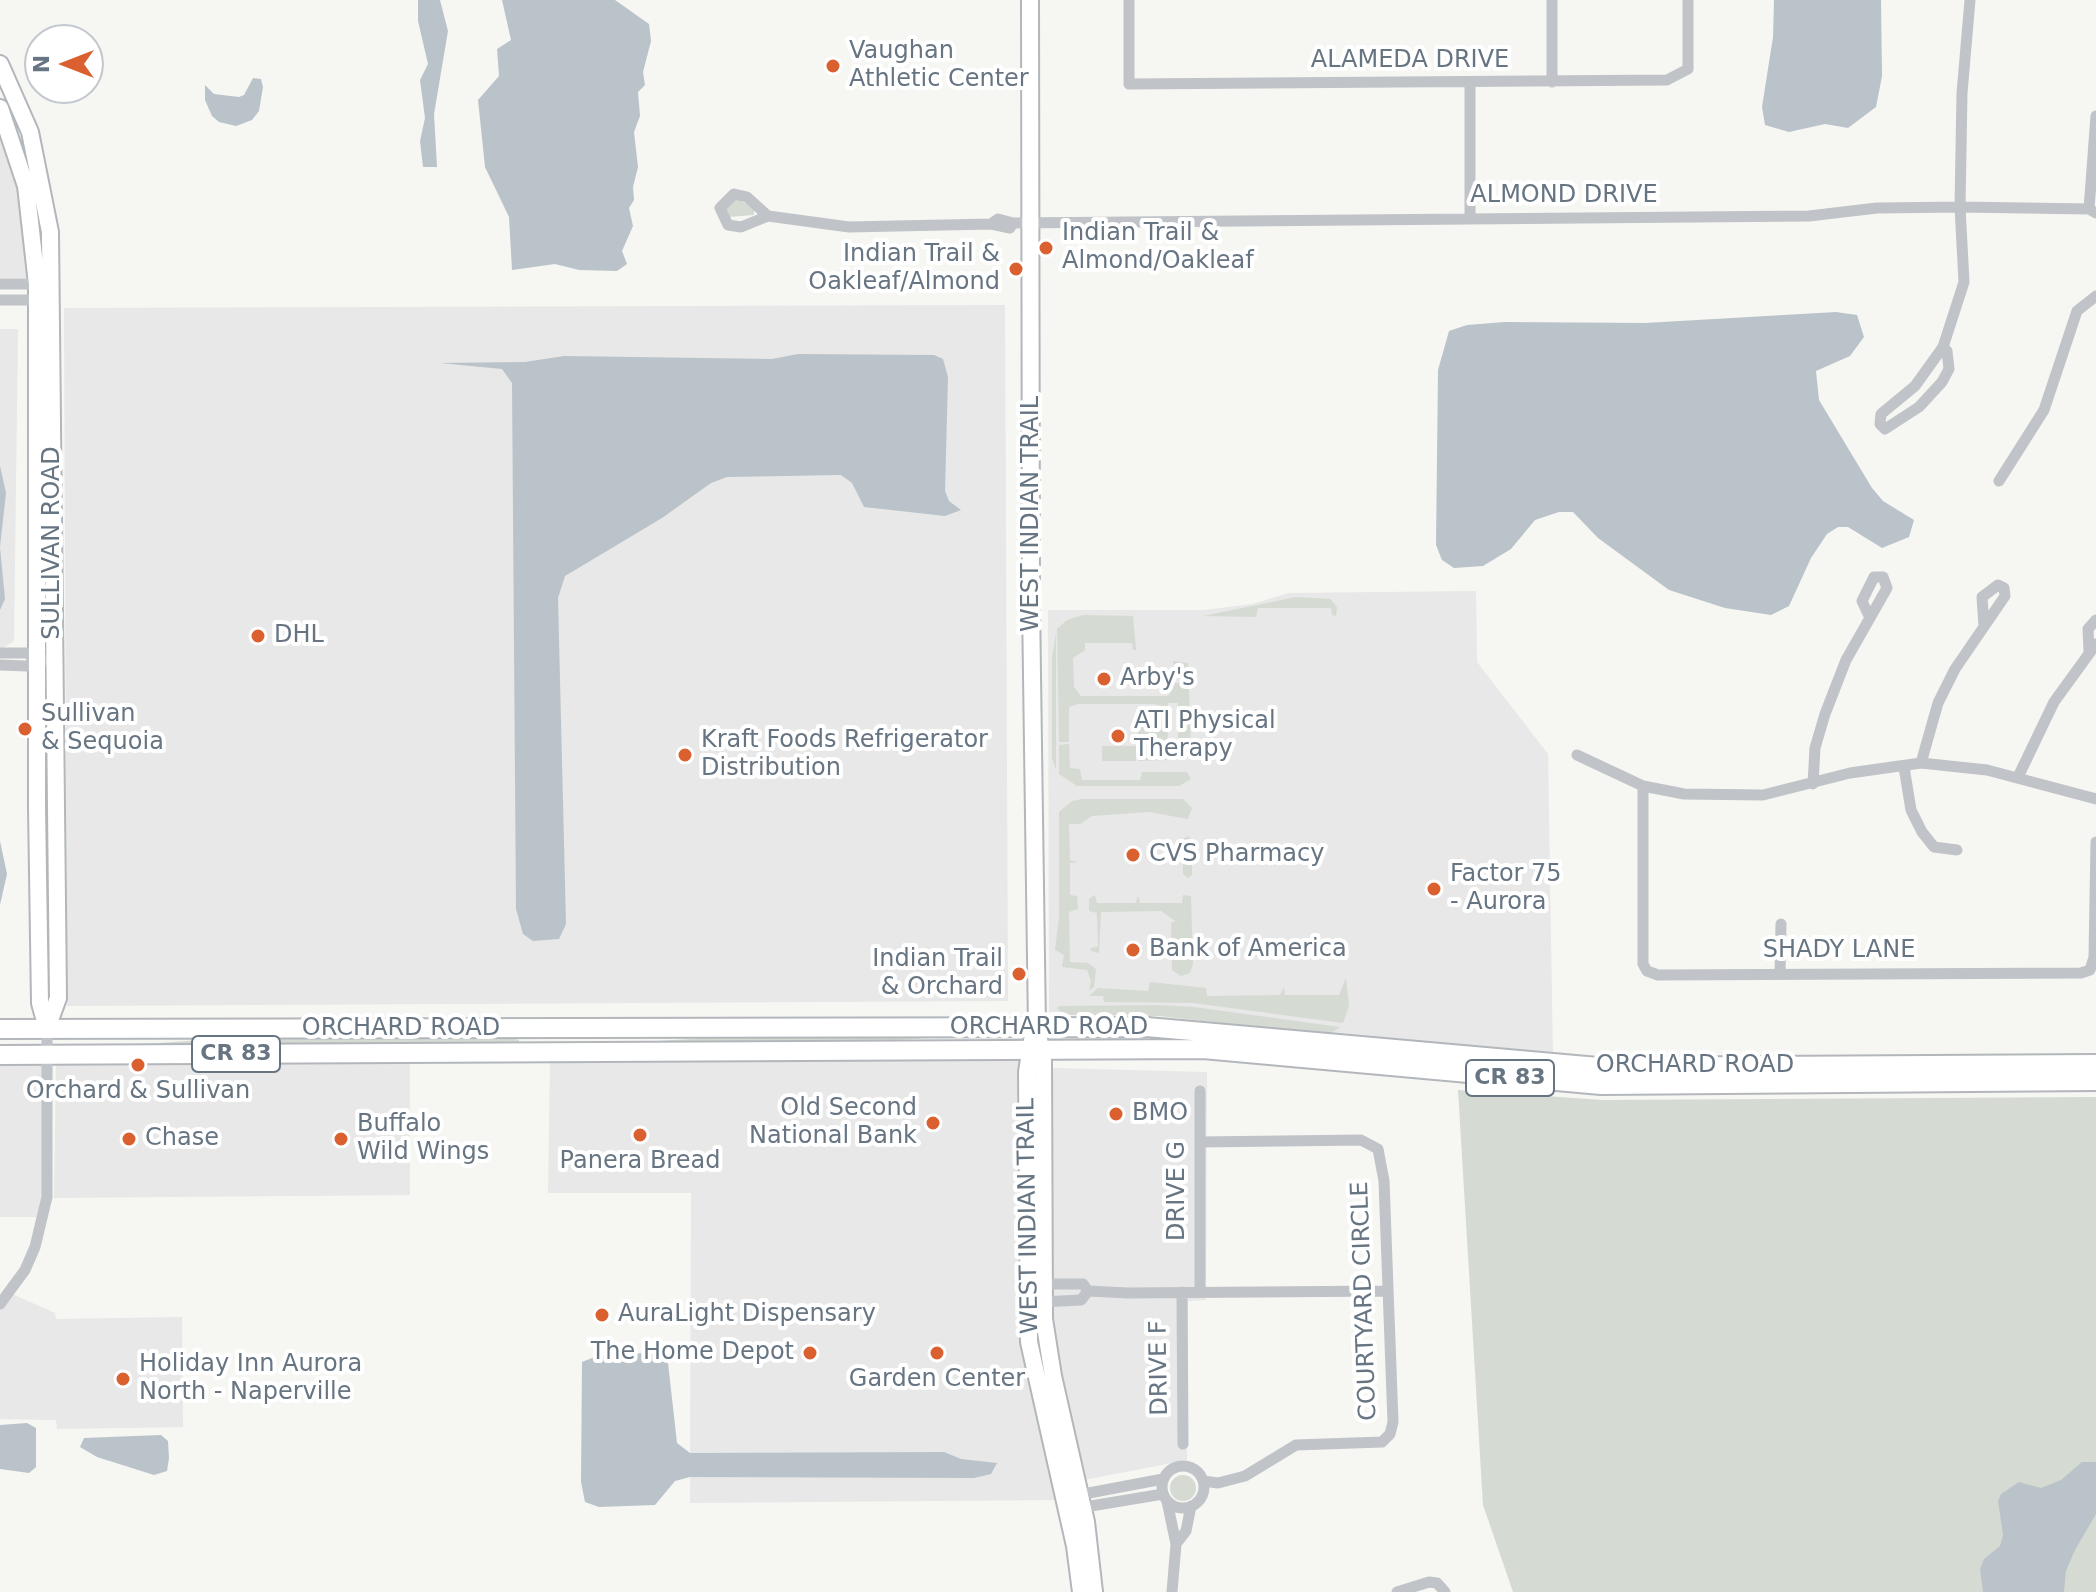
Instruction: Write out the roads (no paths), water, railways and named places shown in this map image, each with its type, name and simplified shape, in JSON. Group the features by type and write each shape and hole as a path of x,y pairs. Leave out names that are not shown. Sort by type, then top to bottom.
{"main road":[{"name":"ORCHARD ROAD","path":"0,1029 1197,1030 1598,1067 2096,1064"},
{"name":"ORCHARD ROAD","path":"0,1055 1203,1049 1601,1085 2096,1081"}],"street":[{"name":"WEST INDIAN TRAIL","path":"1030,0 1037,1028 1026,1292 1036,1377 1074,1502 1081,1592"},
{"name":"ALAMEDA DRIVE","path":"1129,0 1129,84 1667,80 1688,69 1688,0"},
{"path":"1552,0 1552,82"},
{"path":"1943,347 1947,351 1949,369 1942,382 1919,407 1885,429 1880,424 1881,414 1915,386 1943,347 1964,282 1960,207 1962,93 1970,0"},
{"name":"SULLIVAN ROAD","path":"0,64 30,132 40,168 50,232 42,293 45,660 58,998 47,1028 47,1197 35,1247 25,1270 0,1304"},
{"path":"1470,82 1470,218"},
{"name":"SULLIVAN ROAD","path":"0,108 26,186 42,293"},
{"path":"2092,211 2096,116"},
{"name":"ALMOND DRIVE","path":"768,216 849,227 991,224 998,219 1013,223 1809,216 1877,208 1960,207 2092,211"},
{"path":"0,284 42,293"},
{"path":"0,300 42,293"},
{"path":"1999,481 2044,410 2077,311 2096,296"},
{"path":"1813,784 1815,748 1825,714 1846,660 1870,618"},
{"path":"2018,777 2054,702 2093,648 2088,629 2096,620"},
{"path":"1921,763 1938,703 1984,626"},
{"path":"0,653 27,653 45,660"},
{"path":"0,665 27,666 45,660"},
{"path":"1577,755 1643,786 1684,794 1763,795 1850,773 1921,763 2018,777 2096,799"},
{"path":"1904,767 1911,810 1922,832 1934,847 1957,850"},
{"name":"SHADY LANE","path":"1643,786 1643,951 1647,971 1658,975 2081,973 2090,970 2094,957 2096,842"},
{"path":"1780,973 1781,924"},
{"name":"WEST INDIAN TRAIL","path":"1035,1050 1044,1174 1044,1304 1074,1502 1094,1592"},
{"name":"DRIVE G","path":"1200,1091 1200,1292"},
{"name":"COURTYARD CIRCLE","path":"1201,1142 1361,1140 1373,1144 1383,1160 1393,1422 1387,1439 1296,1445 1245,1476 1218,1483 1203,1481"},
{"path":"1044,1282 1083,1284 1088,1291 1081,1300 1044,1304 1026,1292 1044,1282"},
{"path":"1088,1291 1388,1291"},
{"name":"DRIVE F","path":"1182,1292 1183,1444"},
{"path":"1181,1465 1199,1472 1203,1481 1202,1497 1191,1506 1181,1508 1165,1497 1074,1502 1163,1479 1172,1468 1181,1465"},
{"path":"1163,1479 1176,1544 1172,1592"},
{"path":"1176,1544 1186,1531 1191,1506"},
{"path":"1397,1592 1429,1582 1437,1583 1445,1592"}],"place":[{"name":"Vaughan Athletic Center","path":"833,66"},
{"name":"Indian Trail & Almond/Oakleaf","path":"1046,248"},
{"name":"Indian Trail & Oakleaf/Almond","path":"1016,269"},
{"name":"DHL","path":"258,636"},
{"name":"Arby's","path":"1104,679"},
{"name":"Sullivan & Sequoia","path":"25,729"},
{"name":"ATI Physical Therapy","path":"1118,736"},
{"name":"Kraft Foods Refrigerator Distribution","path":"685,755"},
{"name":"CVS Pharmacy","path":"1133,855"},
{"name":"Factor 75 - Aurora","path":"1434,889"},
{"name":"Bank of America","path":"1133,950"},
{"name":"Indian Trail & Orchard","path":"1019,974"},
{"name":"Orchard & Sullivan","path":"138,1065"},
{"name":"BMO","path":"1116,1114"},
{"name":"Old Second National Bank","path":"933,1123"},
{"name":"Panera Bread","path":"640,1135"},
{"name":"Chase","path":"129,1139"},
{"name":"Buffalo Wild Wings","path":"341,1139"},
{"name":"AuraLight Dispensary","path":"602,1315"},
{"name":"The Home Depot","path":"810,1353"},
{"name":"Garden Center","path":"937,1353"},
{"name":"Holiday Inn Aurora North - Naperville","path":"123,1379"}]}
